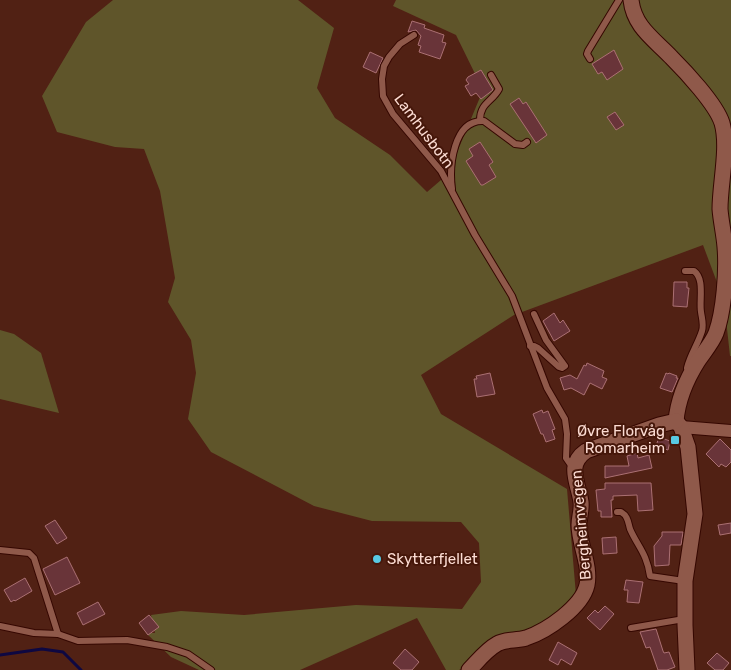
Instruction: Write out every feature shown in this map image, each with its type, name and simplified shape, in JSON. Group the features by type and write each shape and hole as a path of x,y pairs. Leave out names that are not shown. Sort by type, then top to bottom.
{"street":[{"path":"631,0 634,13 643,31 671,57 704,94 718,114 723,131 724,156 720,209 726,250 723,300 716,334 680,394 679,424 689,455 695,514 685,581 687,670"},
{"path":"679,424 731,431"},
{"name":"Bergheimvegen","path":"469,670 495,645 532,636 557,620 576,605 585,591 588,582 579,524 582,505 574,469 577,458 586,451 659,425 679,424"}],"lane":[{"path":"590,59 587,54 588,51 619,0"},
{"name":"Lamhusbotn","path":"414,35 400,44 384,66 382,79 383,96 393,114 441,171 512,296 547,388 565,419 567,434 566,458 569,466 574,469"},
{"path":"491,75 499,89 480,112 480,120 488,122 515,144 523,145 527,142"},
{"name":"Lamhusbotn","path":"452,193 450,175 453,151 467,125 480,120"},
{"path":"685,271 690,270 697,273 703,324 700,339 687,367 686,376 688,378"},
{"path":"530,346 538,348 559,367 565,366 546,340 534,314"},
{"path":"617,512 622,512 627,516 631,529 646,558 650,576 685,581"},
{"path":"0,550 32,555 58,634"},
{"path":"632,628 686,619"},
{"path":"0,626 34,633 58,634 78,640 127,640 167,647 188,654 211,670"}],"shaded area":[{"path":"113,0 298,0 334,28 317,88 335,118 390,155 427,192 448,174 483,90 456,35 393,6 396,0 731,0 731,356 724,301 703,245 514,315 421,375 441,414 567,489 576,595 542,630 459,670 446,670 417,618 300,670 199,670 171,657 146,633 155,633 151,615 181,611 244,615 356,605 462,609 481,582 479,543 461,522 372,521 314,506 211,452 188,419 196,373 191,340 168,302 175,278 160,191 144,149 115,147 57,132 42,96 86,22"},
{"path":"0,330 14,334 41,353 59,413 0,399"}],"building":[{"path":"412,21 425,25 424,28 444,35 442,42 446,43 440,59 419,52 421,46 418,45 421,36 416,30 408,32"},
{"path":"614,50 623,69 607,80 602,72 598,74 592,64"},
{"path":"370,52 383,58 376,73 363,67"},
{"path":"481,70 493,90 481,99 476,93 471,96 465,86 469,84 466,80 468,77"},
{"path":"519,98 523,104 526,102 547,135 536,143 510,104"},
{"path":"615,112 624,125 616,130 607,117"},
{"path":"480,142 493,162 489,165 496,177 483,185 481,185 466,161 473,156 469,149"},
{"path":"674,282 687,282 687,288 689,288 687,307 673,306"},
{"path":"554,313 560,323 563,320 570,331 554,341 543,321"},
{"path":"587,363 604,371 602,377 607,379 602,389 590,383 584,395 571,388 564,390 560,378 570,375 577,379"},
{"path":"490,373 495,394 477,397 474,379 477,379 476,376"},
{"path":"666,373 678,378 672,392 660,388"},
{"path":"542,410 543,413 548,411 555,429 552,430 555,439 546,442 533,414"},
{"path":"659,437 670,441 668,450 656,446"},
{"path":"720,439 731,450 731,462 726,467 721,464 719,467 706,454"},
{"path":"637,453 638,458 649,455 652,468 605,478 605,466 629,466 627,456"},
{"path":"605,483 651,483 653,510 638,511 637,495 613,496 613,500 611,500 612,517 601,517 601,511 598,511 596,490 605,489"},
{"path":"55,520 67,538 57,544 45,526"},
{"path":"731,523 731,533 720,535 718,525"},
{"path":"662,532 683,532 681,545 670,545 669,565 655,566 654,546 662,536"},
{"path":"616,537 617,553 603,554 602,538"},
{"path":"67,557 80,583 55,595 43,569"},
{"path":"25,578 32,591 11,602 4,590"},
{"path":"626,580 643,582 639,603 627,602 628,590 624,590"},
{"path":"98,602 105,614 83,625 77,613"},
{"path":"605,606 614,614 600,630 587,618 595,610 598,613"},
{"path":"149,615 159,627 148,635 139,623"},
{"path":"656,629 664,653 669,652 675,667 667,670 658,670 650,647 646,648 640,632"},
{"path":"558,642 577,653 571,665 561,659 558,665 549,660"},
{"path":"405,649 419,662 412,670 401,670 393,663"},
{"path":"717,653 729,663 723,670 715,670 707,663"}],"waterway":[{"path":"0,655 42,649 63,652 81,670"}],"place":[{"name":"Øvre Florvåg Romarheim","path":"675,440"},
{"name":"Skytterfjellet","path":"377,559"}]}
